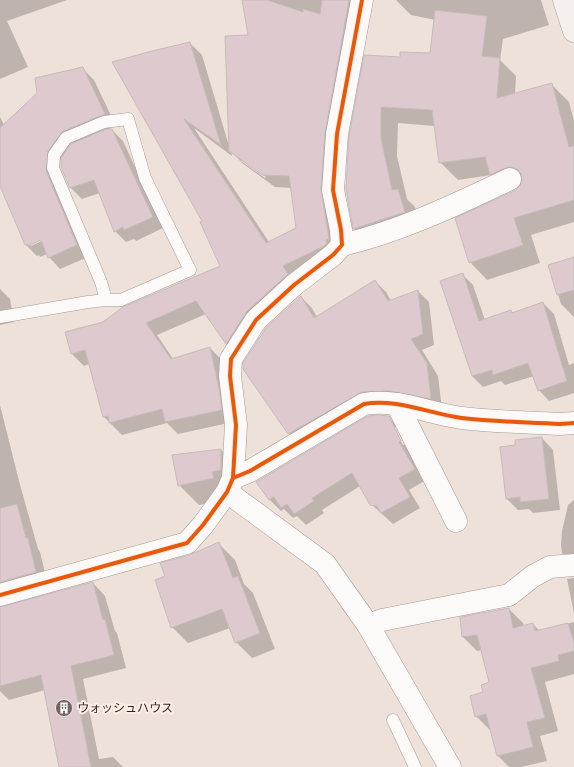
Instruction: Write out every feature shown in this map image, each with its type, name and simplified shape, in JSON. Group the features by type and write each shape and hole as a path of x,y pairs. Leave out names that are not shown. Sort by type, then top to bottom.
{"main road":[{"path":"564,0 574,31"}],"street":[{"path":"342,245 341,230 333,190 337,134 362,0"},
{"path":"230,485 236,425 230,376 231,359 256,320 294,286 333,255 342,245 424,219 510,179"},
{"path":"0,595 187,543 203,525 230,485 250,471 364,404 376,401 462,418 560,424 574,423"},
{"path":"397,404 456,521"},
{"path":"230,485 325,564 368,625 450,767"},
{"path":"368,625 382,620 510,595 533,576 550,567 574,565"}],"lane":[{"path":"0,317 106,300 120,300 190,270 145,178 128,119 104,122 66,138 54,155 53,168 101,282 106,300"},
{"path":"394,720 415,767"}],"building":[{"path":"242,0 267,0 303,12 303,9 320,14 322,0 349,0 325,133 321,189 329,239 326,240 327,243 324,246 283,266 288,274 247,311 226,344 196,301 146,323 171,359 210,347 222,410 165,422 162,409 109,423 108,416 103,417 85,350 71,354 65,332 103,322 123,307 220,266 200,222 202,221 112,62 190,42 221,145 184,119 266,243 296,228 289,176 262,175 229,151 225,36 248,35"},
{"path":"435,10 487,16 482,56 500,58 497,98 552,83 569,147 574,146 574,200 514,218 523,245 469,263 455,218 516,190 520,186 522,180 521,174 517,169 511,167 505,168 490,175 485,157 439,163 432,110 381,107 381,138 392,190 398,189 405,212 353,229 346,189 349,136 364,55 400,57 400,52 430,53"},
{"path":"83,67 105,114 63,131 48,151 46,171 77,245 48,258 41,240 28,246 27,244 25,245 0,186 0,128 37,93 35,78"},
{"path":"106,129 112,129 153,217 124,230 123,227 114,232 94,180 70,188 61,167 61,158 71,144"},
{"path":"574,257 574,290 557,295 548,265"},
{"path":"463,273 479,321 511,310 512,313 543,302 567,381 538,391 528,363 493,375 492,370 472,376 440,281"},
{"path":"375,280 388,301 418,290 423,334 411,339 427,363 431,399 390,391 362,392 288,434 243,369 243,363 266,328 301,296 314,318"},
{"path":"368,416 389,416 401,441 399,442 415,469 399,478 410,497 381,513 377,506 370,505 352,473 312,498 314,501 294,514 287,504 281,508 274,497 269,500 256,482"},
{"path":"542,437 549,499 520,502 520,497 506,499 500,447 515,445 515,440"},
{"path":"221,449 221,470 212,472 214,478 178,486 172,455"},
{"path":"17,504 26,538 28,538 36,572 0,582 0,508"},
{"path":"219,542 233,578 238,576 260,633 235,643 222,609 171,628 155,580 165,576 160,563 190,555"},
{"path":"93,582 103,620 105,619 114,655 71,666 91,767 59,767 41,675 0,686 0,607"},
{"path":"509,608 513,628 533,623 535,631 568,623 574,643 574,651 558,655 559,661 531,668 545,718 527,722 533,747 497,756 486,714 475,717 470,696 483,692 481,685 489,682 477,635 462,637 460,617"}],"cycle path":[{"path":"0,595 187,543 203,525 227,492 233,478 236,425 230,376 231,359 256,320 294,285 333,255 342,245 341,230 333,190 337,134 362,0"},
{"path":"233,478 250,471 364,404 389,403 462,418 560,424 574,423"}],"place":[{"name":"ウォッシュハウス","path":"64,708"}]}
